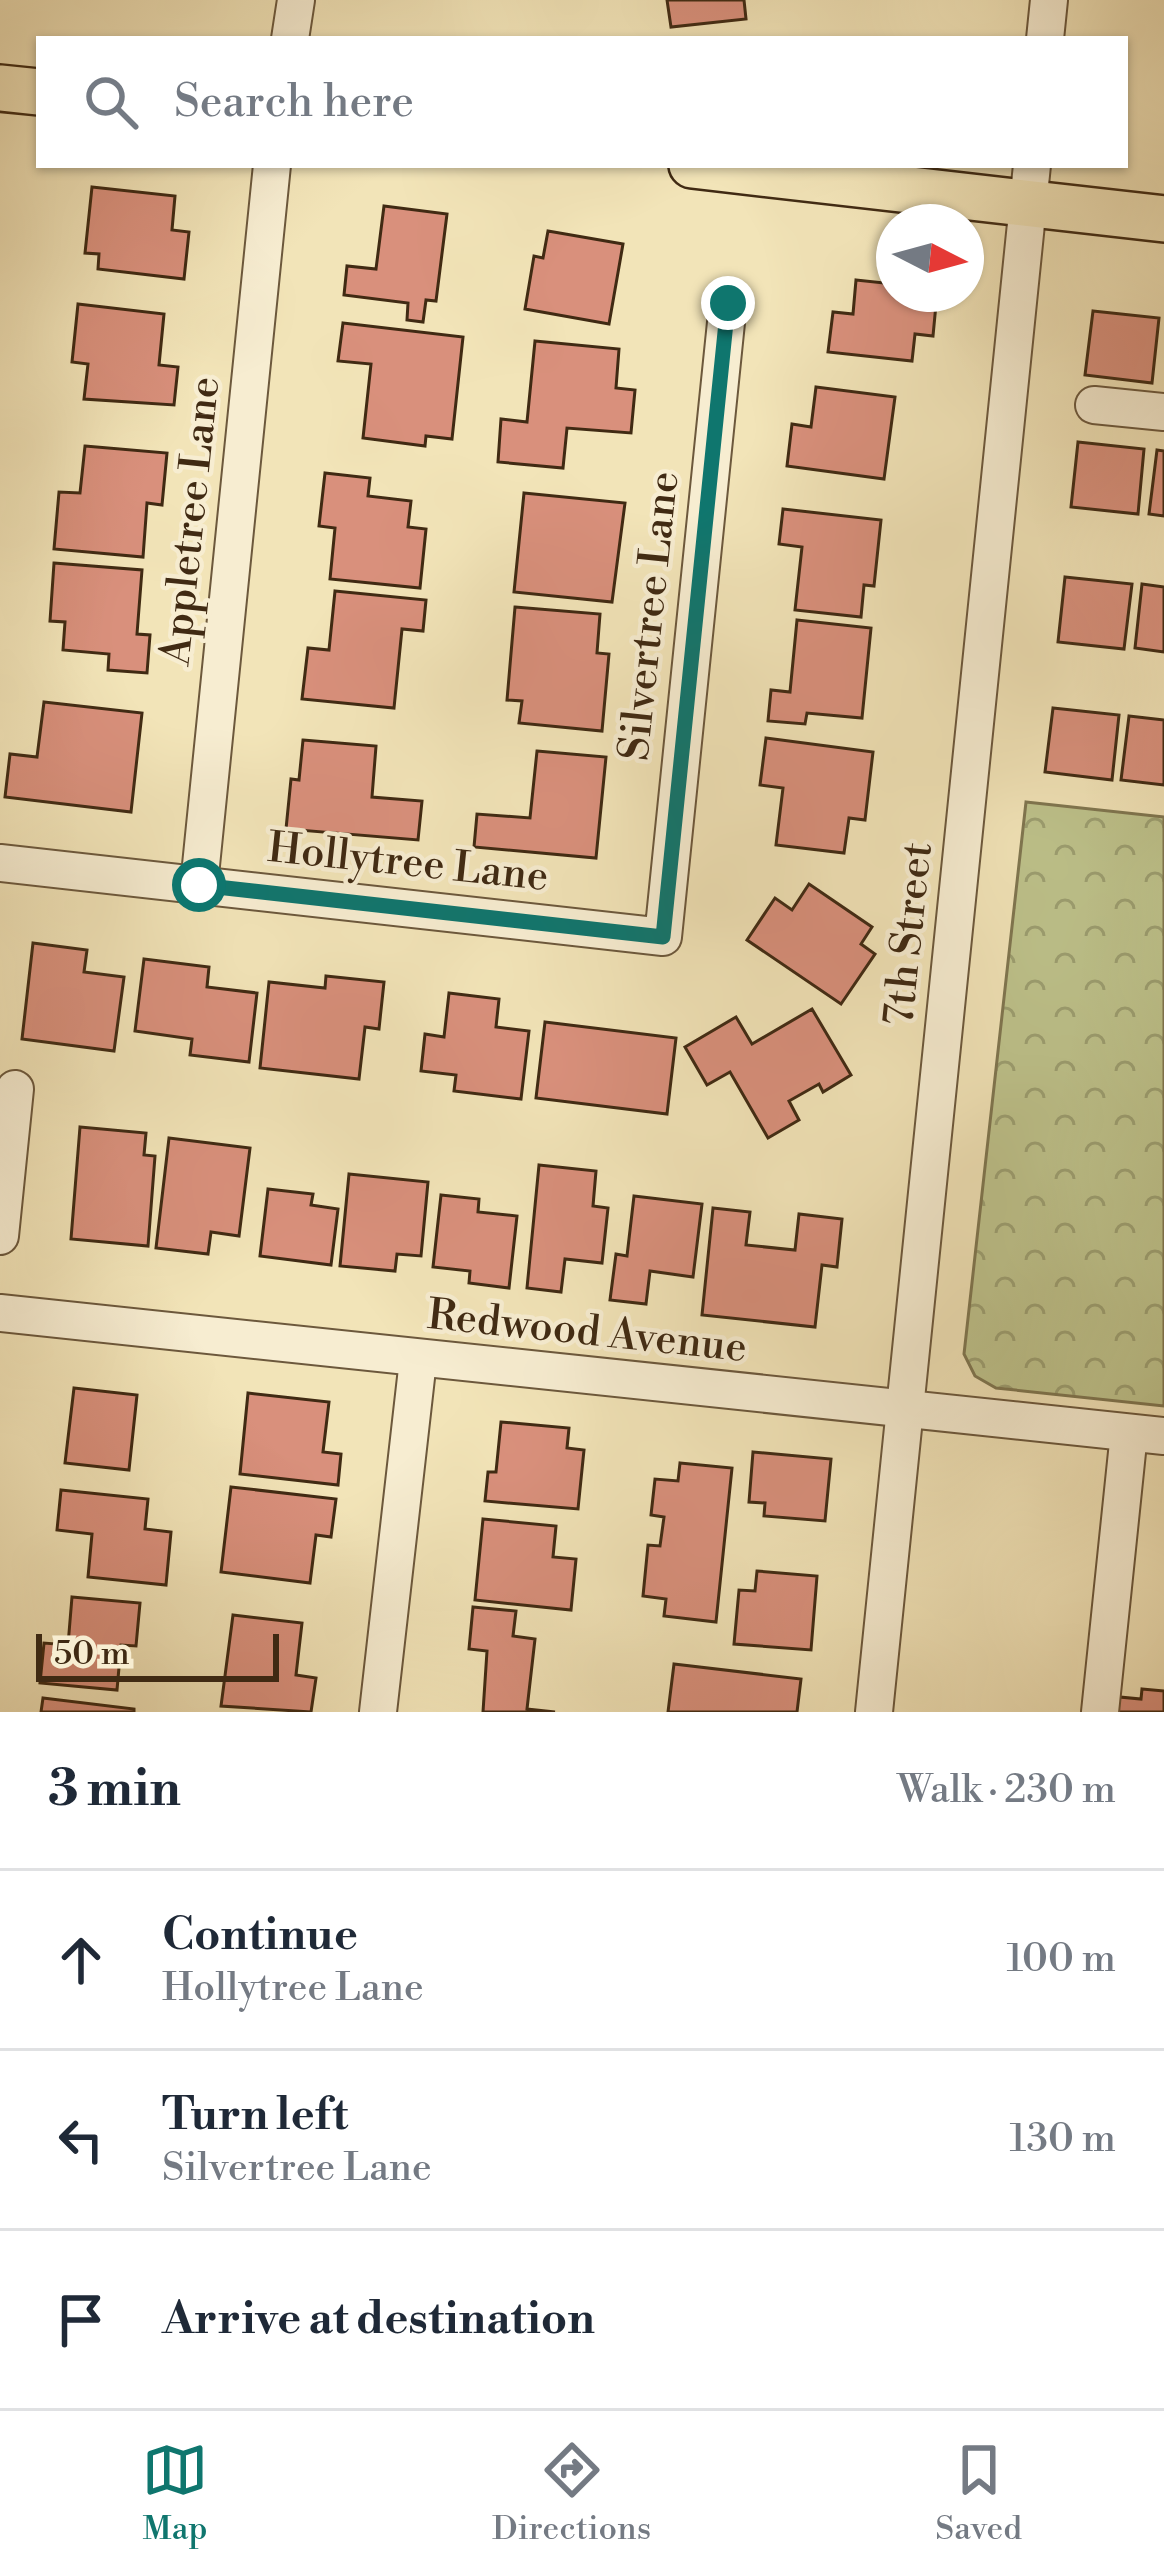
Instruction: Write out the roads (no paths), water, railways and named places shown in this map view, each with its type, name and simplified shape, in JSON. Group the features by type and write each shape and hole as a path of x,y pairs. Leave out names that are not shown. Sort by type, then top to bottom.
{"main road":[{"path":"0,88 36,92"},
{"path":"745,168 1030,184 1164,219"}],"street":[{"path":"290,36 296,0"},
{"path":"1045,36 1049,0"},
{"name":"Appletree Lane","path":"199,885 272,168"},
{"name":"7th Street","path":"874,1712 1030,184"},
{"name":"Silvertree Lane","path":"663,937 728,303"},
{"path":"1094,405 1164,412"},
{"name":"Hollytree Lane","path":"0,863 663,937"},
{"path":"0,1236 15,1089"},
{"name":"Redwood Avenue","path":"0,1313 1147,1435"},
{"path":"378,1712 418,1360"},
{"path":"1100,1712 1147,1435"}]}
